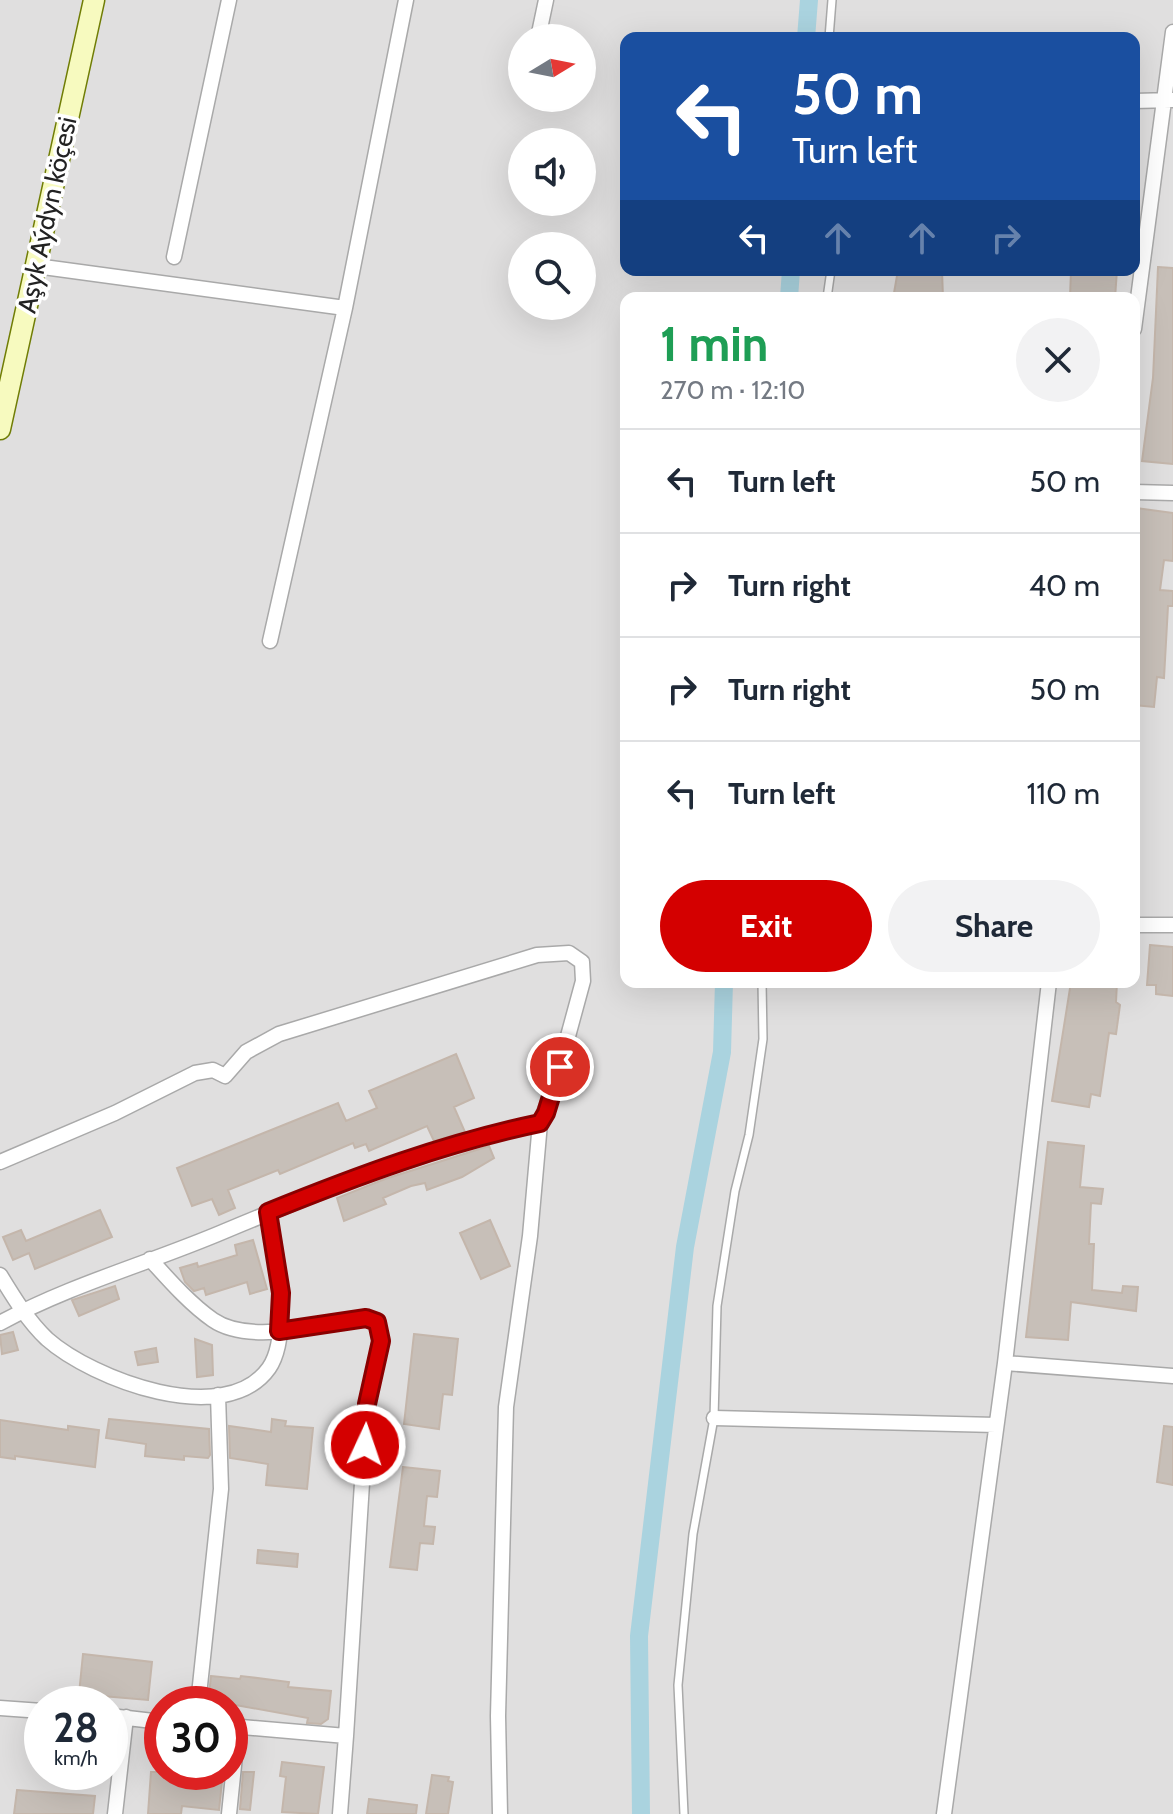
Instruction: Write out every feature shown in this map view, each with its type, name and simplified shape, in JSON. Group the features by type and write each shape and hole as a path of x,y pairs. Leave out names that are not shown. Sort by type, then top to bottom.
{"main road":[{"name":"Aşyk Aýdyn köçesi","path":"0,429 94,0"}],"street":[{"path":"174,257 229,0"},
{"path":"270,641 345,308 406,0"},
{"path":"541,24 546,0"},
{"path":"1140,292 1169,100 1173,32"},
{"path":"1140,101 1169,100"},
{"path":"36,266 345,308"},
{"path":"1140,492 1173,493"},
{"path":"1140,925 1173,925"},
{"path":"0,1162 115,1113 195,1073 213,1070 225,1076 246,1052 279,1034 537,955 569,953 582,962 585,972 555,1084 540,1123 530,1236 506,1407 499,1670 500,1814"},
{"path":"944,1814 1005,1363 1048,988"},
{"path":"0,1323 381,1167 479,1136 540,1123"},
{"path":"0,1275 23,1311 47,1339 78,1361 122,1383 162,1395 218,1395 251,1383 270,1367 279,1331 281,1293 268,1212"},
{"path":"150,1259 214,1320 240,1330 279,1331 366,1318 377,1322 380,1330 367,1404 340,1814"},
{"path":"1005,1363 1173,1376"},
{"path":"200,1686 221,1489 218,1395"},
{"path":"714,1418 996,1425"},
{"path":"0,1708 24,1710"},
{"path":"248,1727 346,1736"},
{"path":"115,1814 118,1790"},
{"path":"229,1814 230,1790"}],"lane":[{"path":"829,32 832,0"},
{"path":"684,1814 678,1685 693,1534 714,1418 717,1306 761,1053 762,988"}],"shaded area":[{"path":"0,0 1173,0 1173,1814 0,1814"}],"building":[{"path":"1158,267 1173,268 1173,464 1142,461 1153,378"},
{"path":"897,276 942,276 943,292 894,292"},
{"path":"1071,276 1117,276 1115,292 1070,292"},
{"path":"1140,509 1173,513 1173,561 1164,560 1160,590 1173,591 1173,606 1168,606 1164,678 1157,677 1154,707 1140,706"},
{"path":"1150,945 1173,947 1173,996 1156,994 1156,985 1147,985"},
{"path":"1070,988 1117,988 1116,1002 1120,1005 1116,1034 1109,1033 1100,1096 1091,1094 1089,1107 1052,1101"},
{"path":"456,1054 474,1098 454,1107 465,1132 434,1141 427,1126 369,1151 366,1144 355,1148 353,1143 280,1174 278,1170 228,1190 235,1208 219,1215 212,1199 192,1206 177,1168 338,1103 346,1121 377,1108 369,1091"},
{"path":"1048,1142 1084,1146 1080,1187 1103,1189 1101,1204 1091,1203 1089,1244 1094,1244 1092,1290 1122,1293 1123,1286 1138,1287 1136,1311 1071,1302 1068,1340 1026,1337"},
{"path":"489,1146 494,1158 462,1177 427,1190 425,1183 411,1186 383,1198 386,1204 344,1221 337,1198 385,1179"},
{"path":"100,1210 112,1237 35,1269 29,1253 13,1260 3,1237 21,1230 26,1241"},
{"path":"490,1220 510,1266 481,1279 460,1233"},
{"path":"253,1240 267,1289 250,1294 247,1282 206,1295 204,1288 194,1291 185,1282 180,1268 197,1263 198,1267 237,1255 235,1245"},
{"path":"115,1286 119,1299 79,1316 72,1300"},
{"path":"13,1332 18,1350 2,1354 0,1335"},
{"path":"414,1334 458,1339 452,1395 443,1394 439,1429 404,1424"},
{"path":"195,1339 212,1345 213,1375 197,1377"},
{"path":"156,1348 158,1362 138,1365 135,1352"},
{"path":"109,1419 209,1429 210,1455 208,1458 184,1456 184,1460 145,1456 146,1444 106,1438"},
{"path":"272,1419 286,1421 285,1426 313,1428 307,1489 266,1485 268,1464 230,1458 229,1426 271,1432"},
{"path":"0,1420 68,1430 68,1426 99,1430 95,1467 15,1456 15,1459 0,1457"},
{"path":"1164,1426 1173,1427 1173,1485 1157,1482"},
{"path":"403,1467 440,1471 437,1497 427,1496 424,1526 435,1527 433,1544 420,1543 417,1570 390,1567"},
{"path":"258,1550 298,1554 297,1567 257,1563"},
{"path":"83,1654 152,1662 149,1686 144,1686 144,1700 128,1698 128,1686 80,1686"},
{"path":"211,1676 240,1679 241,1676 289,1682 288,1687 331,1691 328,1719 321,1724 307,1723 308,1718 248,1707 248,1686 210,1686"},
{"path":"282,1762 324,1767 318,1814 282,1812 286,1777 280,1776"},
{"path":"248,1772 254,1772 250,1810 240,1809 242,1790 248,1790"},
{"path":"432,1775 449,1777 448,1781 453,1782 448,1814 426,1814"},
{"path":"17,1790 95,1796 93,1814 14,1814"},
{"path":"150,1790 221,1790 219,1810 182,1806 181,1814 148,1814"},
{"path":"369,1799 417,1805 416,1814 367,1814"}],"waterway":[{"path":"806,32 809,0"},
{"path":"789,292 791,276"},
{"path":"641,1814 639,1636 685,1247 722,1052 724,988"}],"route":[{"path":"365,1445 367,1404 381,1341 377,1322 366,1318 279,1331 281,1293 268,1212 381,1167 479,1136 540,1123 560,1067"}]}
